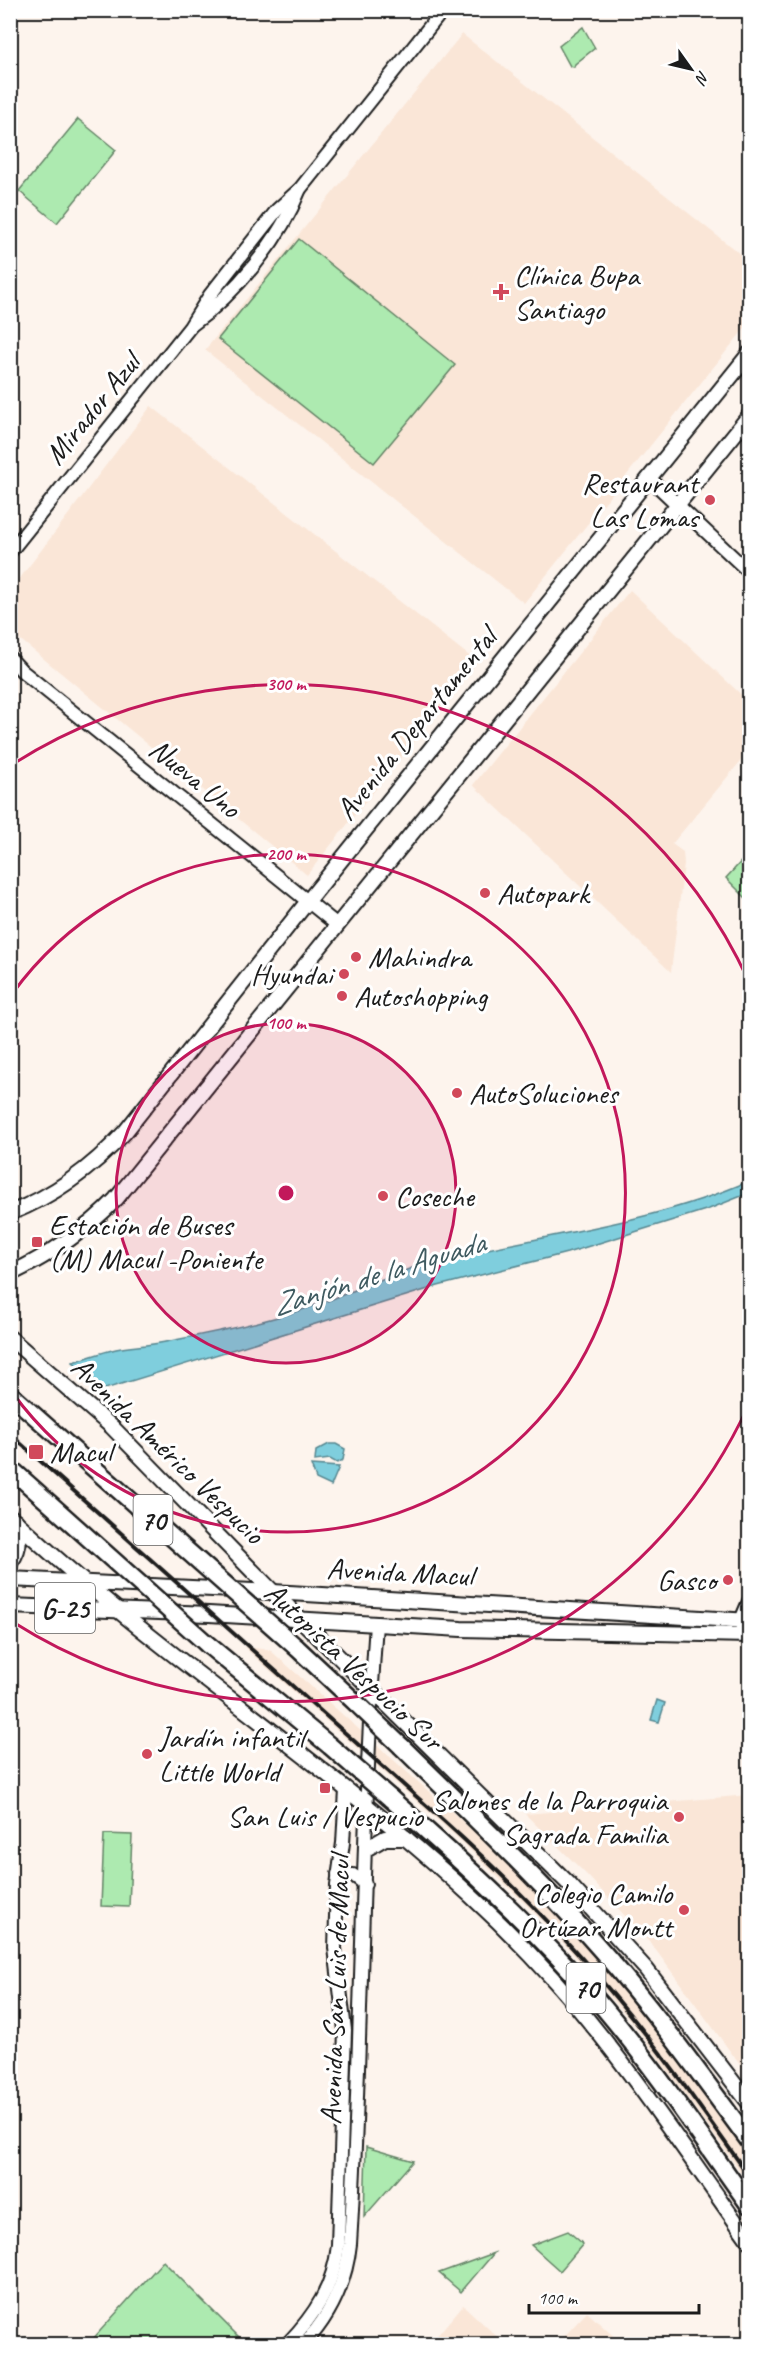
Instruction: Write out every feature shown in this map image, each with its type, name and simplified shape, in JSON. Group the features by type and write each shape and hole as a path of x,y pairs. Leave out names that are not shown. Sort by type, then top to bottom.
{"highway":[{"name":"Autopista Vespucio Sur","path":"10,1394 296,1647 401,1746 546,1889 603,1951 655,2013 750,2142"},
{"name":"70","path":"10,1468 207,1644 330,1746 490,1888 578,1978 653,2070 750,2206"}],"main road":[{"name":"Avenida Departamental","path":"10,1213 55,1192 85,1170 112,1145 750,353"},
{"path":"12,1275 76,1235 116,1199 181,1121 336,924 750,415"},
{"name":"Avenida Américo Vespucio","path":"10,1338 78,1395 273,1592 546,1860 646,1969 750,2104"},
{"path":"10,1563 19,1538 13,1518"},
{"path":"13,1518 119,1610 406,1838 502,1926 582,2013 617,2057 750,2242"},
{"name":"Avenida Macul","path":"10,1579 746,1620"},
{"name":"Avenida Macul","path":"10,1606 566,1632 746,1635"},
{"path":"366,1849 385,1838 406,1838"}],"street":[{"name":"Mirador Azul","path":"10,552 190,327 210,295 249,245 282,205 300,189 443,10"},
{"path":"649,478 750,573"},
{"name":"Nueva Uno","path":"10,658 16,668 336,924"},
{"path":"746,1635 750,1599"},
{"name":"Avenida San Luis de Macul","path":"304,2344 333,2305 343,2282 349,2255 371,1688 376,1624"},
{"name":"Avenida San Luis de Macul","path":"287,2344 313,2314 326,2293 332,2279 338,2245 345,2030 343,2000 335,1960 338,1874 343,1843 346,1790"},
{"path":"338,1874 353,1875 365,1884"}],"shaded area":[{"name":"Clínica Bupa Santiago","path":"462,34 749,261 749,323 524,603 205,350"},
{"path":"151,406 477,662 307,875 11,632 11,590"},
{"path":"630,590 749,702 749,751 672,844 683,852 684,864 671,972 473,785"},
{"path":"244,1647 270,1650 489,1845 555,1910 622,1985 672,2048 749,2158 749,2183 633,2023 553,1931 460,1840"},
{"name":"Colegio Camilo Ortúzar Montt","path":"750,1795 749,2077 652,1945 587,1875 525,1814"},
{"path":"463,2305 505,2344 430,2344"},
{"path":"587,2312 622,2344 557,2344"}],"green space":[{"path":"583,27 595,48 574,67 570,66 559,46"},
{"path":"78,119 116,150 57,223 19,191"},
{"path":"299,239 455,365 374,463 218,339"},
{"path":"749,853 749,901 726,878"},
{"path":"104,1834 132,1835 129,1907 101,1906"},
{"path":"366,2147 413,2161 364,2217"},
{"path":"568,2231 583,2244 560,2271 531,2245"},
{"path":"494,2253 461,2292 439,2273"},
{"path":"163,2261 246,2344 96,2344 91,2341"}],"water":[{"path":"749,1181 749,1193 709,1209 567,1253 438,1286 102,1390 90,1375 73,1362 116,1349 163,1342 266,1320 316,1305 424,1264 636,1218 712,1196"},
{"path":"329,1444 336,1444 345,1449 343,1460 337,1463 330,1459 315,1461 316,1451"},
{"path":"311,1465 339,1467 331,1486 316,1479"},
{"path":"657,1700 665,1703 659,1722 651,1720"}],"railway":[{"path":"10,1434 492,1865 559,1933 639,2026 750,2177"}],"place":[{"name":"Clínica Bupa Santiago","path":"501,292"},
{"name":"Restaurant Las Lomas","path":"710,500"},
{"name":"Autopark","path":"485,893"},
{"name":"Mahindra","path":"356,957"},
{"name":"Hyundai","path":"344,974"},
{"name":"Autoshopping","path":"342,996"},
{"name":"AutoSoluciones","path":"457,1093"},
{"name":"Coseche","path":"383,1196"},
{"name":"Estación de Buses (M) Macul -Poniente","path":"37,1242"},
{"name":"Macul","path":"36,1452"},
{"name":"Gasco","path":"728,1580"},
{"name":"Jardín infantil Little World","path":"147,1754"},
{"name":"San Luis / Vespucio","path":"325,1788"},
{"name":"Salones de la Parroquia Sagrada Familia","path":"679,1817"},
{"name":"Colegio Camilo Ortúzar Montt","path":"684,1910"}],"water label":[{"name":"Zanjón de la Aguada","path":"378,1273"}]}
